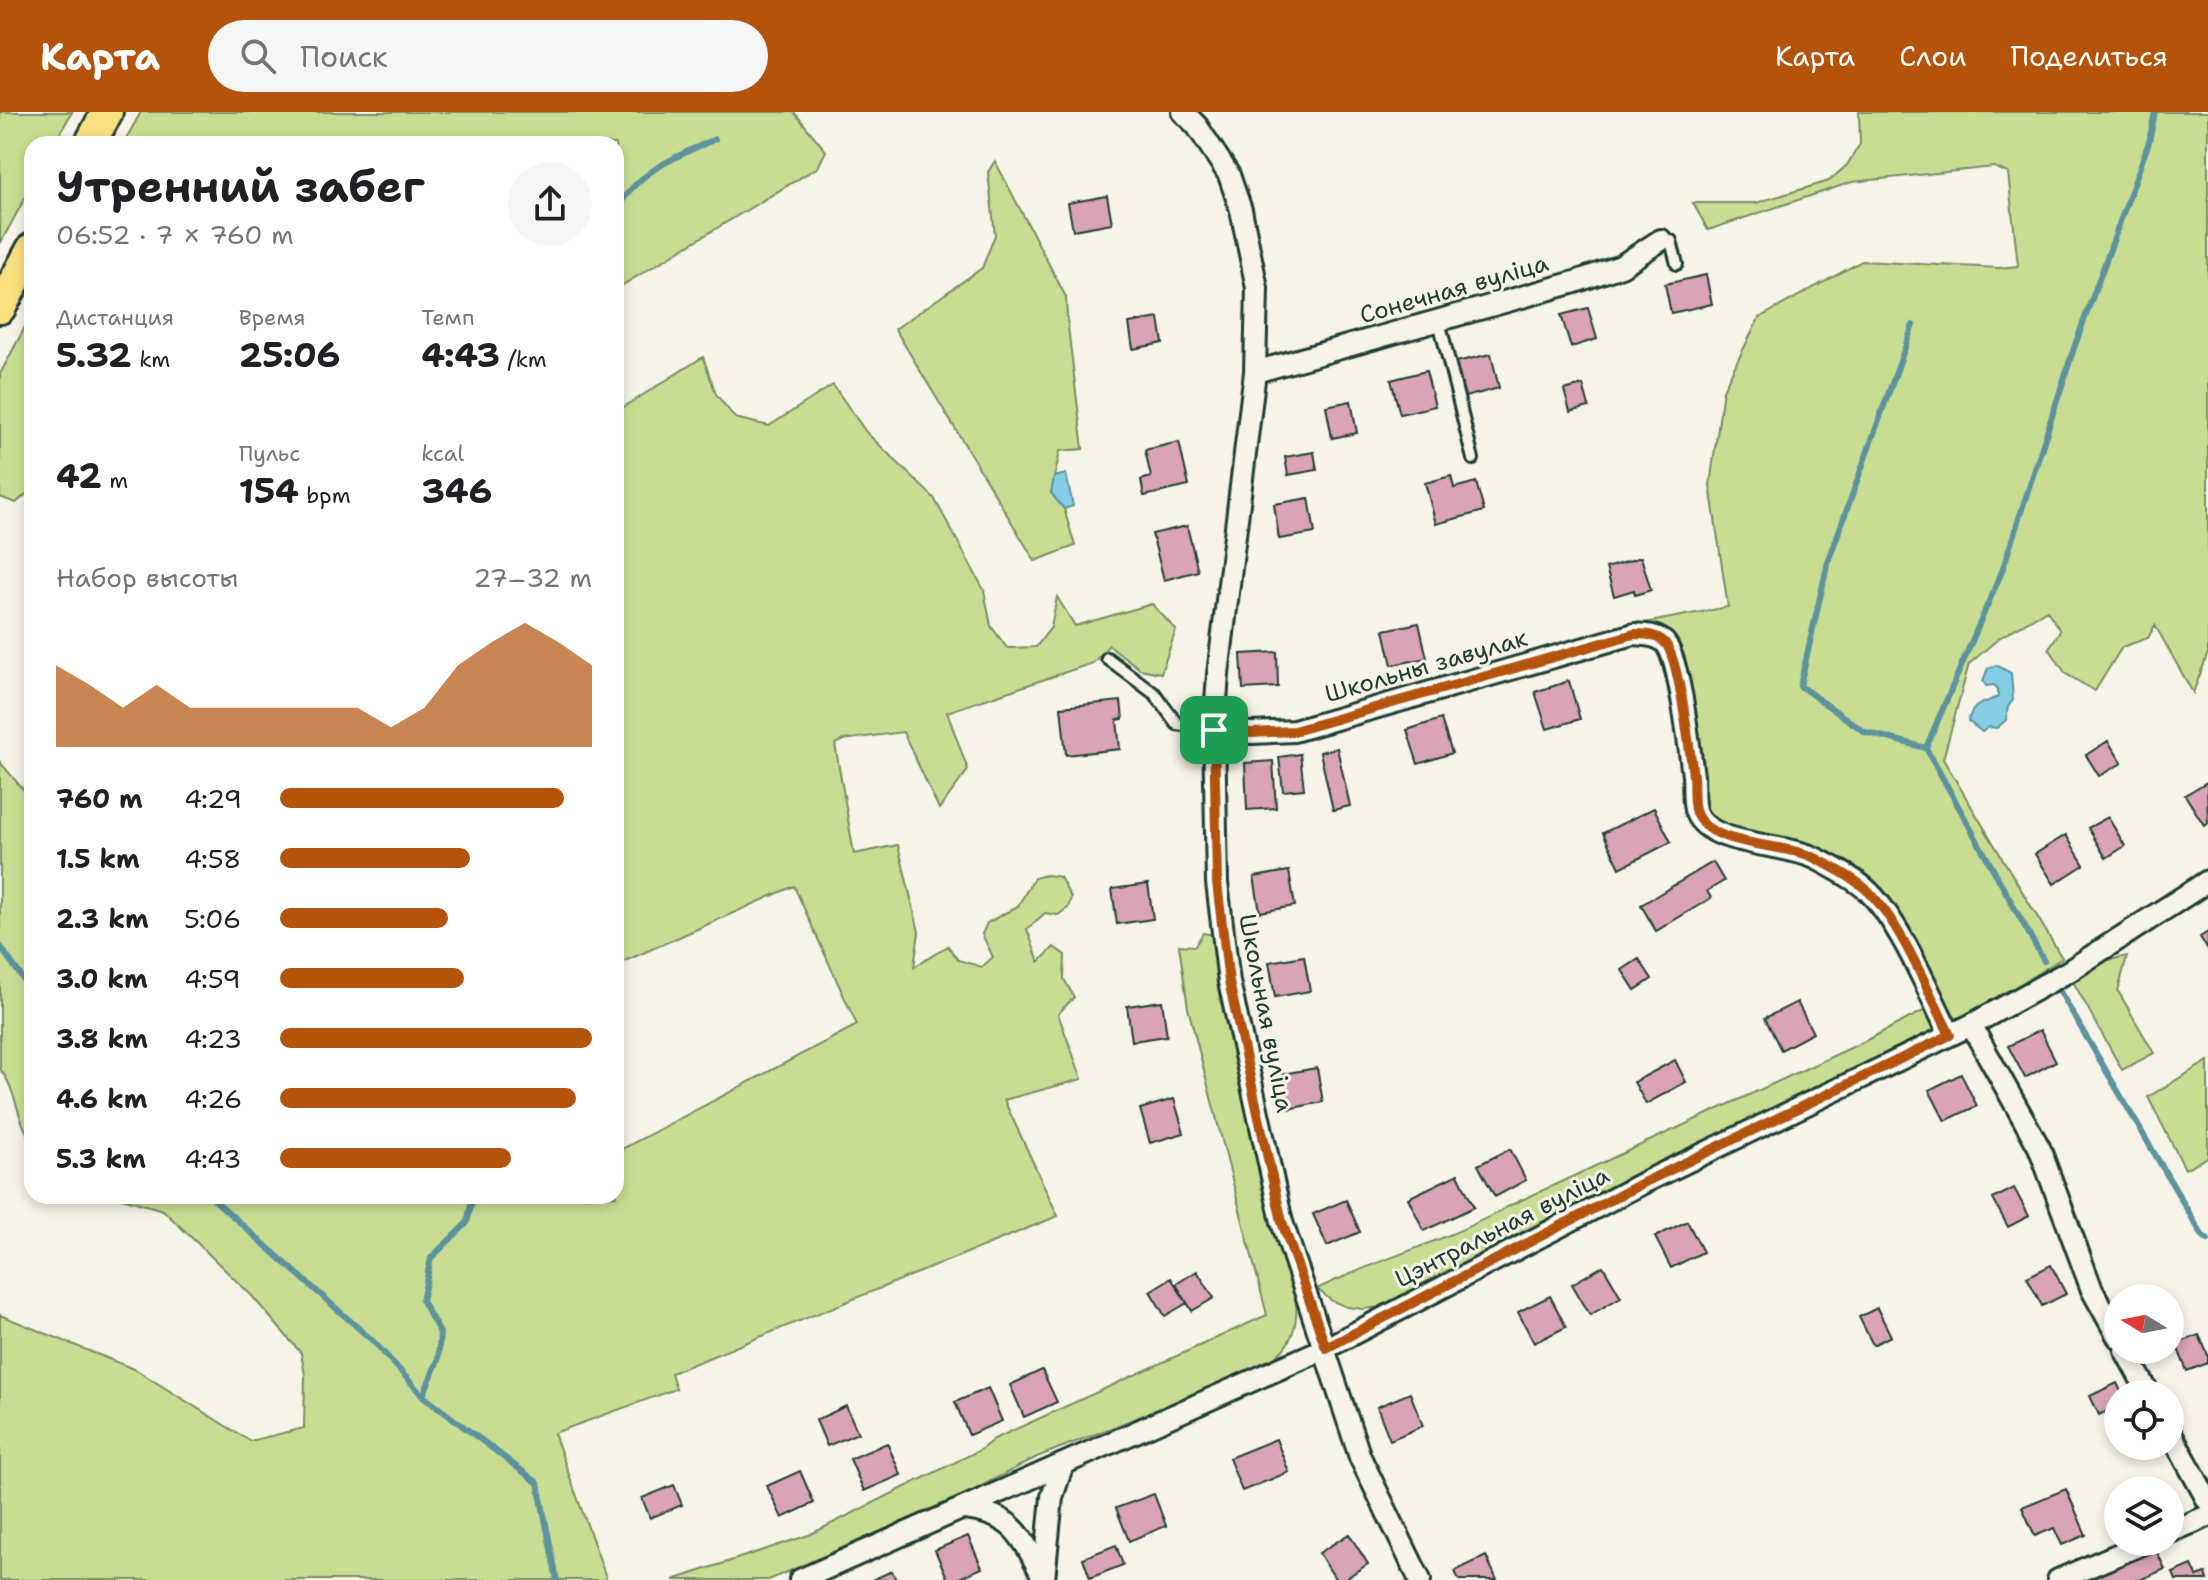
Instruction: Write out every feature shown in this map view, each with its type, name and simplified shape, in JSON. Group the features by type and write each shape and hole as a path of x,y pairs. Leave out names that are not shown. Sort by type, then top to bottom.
{"main road":[{"path":"94,136 107,112"},
{"path":"0,308 24,264"}],"street":[{"name":"Школьная вуліца","path":"1183,112 1197,126 1229,175 1241,210 1257,288 1255,372 1214,730 1217,883 1229,982 1282,1222 1360,1457 1420,1580"},
{"name":"Сонечная вуліца","path":"1255,372 1575,282 1621,266 1661,240"},
{"name":"Школьны завулак","path":"1214,730 1252,733 1294,731 1634,634 1650,635 1666,642 1674,659 1689,745 1696,812 1709,830 1726,837 1793,849 1817,859 1867,890 1888,914 1950,1035"},
{"name":"Цэнтральная вуліца","path":"800,1580 1326,1348 1645,1182 1971,1025 2069,971 2208,881"},
{"path":"1971,1025 2039,1147 2092,1290 2104,1312"},
{"path":"2184,1457 2208,1501"},
{"path":"1044,1580 1052,1497 1063,1464"},
{"path":"964,1509 988,1512 1011,1526 1026,1545 1044,1580"},
{"path":"2184,1526 2208,1516"},
{"path":"2058,1580 2114,1556"}],"lane":[{"path":"1661,240 1671,241 1677,264"},
{"path":"1439,321 1473,459"},
{"path":"1107,658 1155,694 1177,724 1214,730"}],"green space":[{"path":"0,112 72,112 58,136 24,136 24,200 0,244"},
{"path":"141,112 794,112 826,151 818,167 624,284 624,136 128,136"},
{"path":"1859,112 2208,112 2208,653 2193,693 2155,625 2148,638 2122,647 2095,691 2066,674 2049,648 2060,631 2047,610 1999,638 1969,664 1943,759 2062,958 1974,1013 1955,1021 1948,1018 1871,885 1713,825 1702,806 1670,635 1645,623 1728,607 1710,485 1723,390 1759,318 1862,261 1999,268 2018,266 2008,173 1994,167 1852,182 1708,230 1693,203 1756,203 1829,181 1847,165 1860,144"},
{"path":"995,161 1066,297 1083,449 1060,451 1051,493 1064,509 1075,546 1035,561 895,329 982,268 995,235 988,172"},
{"path":"24,329 24,496 16,503 0,497 0,374"},
{"path":"703,357 716,394 735,418 769,426 833,385 866,432 934,498 984,590 991,626 1007,648 1036,647 1051,627 1057,597 1075,626 1152,604 1176,630 1161,673 1140,669 1109,645 1093,663 947,712 968,770 939,809 903,732 843,740 835,744 854,854 898,845 919,932 914,967 948,946 958,960 982,967 993,957 982,934 987,923 1018,906 1034,878 1046,875 1060,877 1071,898 1068,908 1058,915 1045,913 1027,929 1039,962 1054,947 1065,955 1064,979 1074,997 1058,1014 1082,1079 1004,1100 1058,1216 671,1373 676,1389 554,1433 607,1580 0,1580 0,1315 136,1370 250,1441 304,1428 305,1375 301,1353 252,1296 163,1210 142,1204 624,1204 624,1148 857,1025 794,886 624,961 624,407"},
{"path":"0,762 24,790 24,1125 10,1086 0,1069"},
{"path":"1203,933 1214,935 1254,1151 1271,1222 1294,1293 1295,1327 1283,1350 1254,1372 1037,1457 968,1493 769,1580 673,1580 809,1535 980,1450 994,1439 1267,1315 1188,1008 1179,945 1195,946"},
{"path":"2127,956 2118,991 2154,1053 2122,1070 2071,978 2100,962"},
{"path":"1925,1010 1932,1012 1938,1023 1936,1029 1381,1307 1347,1307 1332,1301 1317,1289 1486,1218 1861,1043"},
{"path":"2208,1061 2208,1157 2185,1169 2148,1097"}],"water":[{"path":"1066,474 1073,506 1064,509 1051,493 1054,477"},
{"path":"1996,665 2011,673 2013,700 2008,707 2006,720 1997,728 1989,727 1982,732 1968,721 1975,707 1998,697 1998,689 1994,685 1986,686 1983,681 1988,668"}],"building":[{"path":"1107,196 1112,223 1073,230 1068,203"},
{"path":"1706,275 1712,304 1671,313 1665,284"},
{"path":"1588,308 1597,339 1571,347 1561,315"},
{"path":"1159,318 1163,343 1133,349 1129,323"},
{"path":"1491,354 1499,388 1465,397 1456,362"},
{"path":"1426,371 1435,406 1400,414 1391,380"},
{"path":"1583,385 1589,407 1570,412 1564,390"},
{"path":"1351,401 1357,433 1332,438 1326,406"},
{"path":"1179,442 1189,486 1144,496 1141,480 1151,477 1145,450"},
{"path":"1314,452 1317,470 1288,475 1285,457"},
{"path":"1451,476 1454,488 1476,482 1484,511 1436,524 1425,483"},
{"path":"1309,498 1315,533 1279,539 1274,504"},
{"path":"1187,526 1198,571 1164,580 1152,534"},
{"path":"1641,557 1651,590 1635,595 1634,590 1614,596 1606,568"},
{"path":"1419,623 1427,658 1392,665 1384,630"},
{"path":"1277,652 1278,687 1243,689 1241,654"},
{"path":"1569,681 1580,719 1547,729 1535,692"},
{"path":"1121,701 1123,719 1117,720 1120,749 1066,755 1061,707"},
{"path":"1441,719 1452,753 1418,764 1407,730"},
{"path":"2108,741 2122,763 2099,776 2086,755"},
{"path":"1337,748 1350,806 1333,810 1320,752"},
{"path":"1300,754 1304,789 1283,791 1279,757"},
{"path":"1273,761 1276,808 1247,810 1245,763"},
{"path":"2207,782 2208,823 2204,825 2185,795"},
{"path":"1654,808 1671,842 1620,868 1603,833"},
{"path":"2108,817 2125,846 2106,858 2088,828"},
{"path":"2066,835 2084,865 2054,884 2035,854"},
{"path":"1713,862 1724,881 1707,891 1711,898 1656,931 1641,905"},
{"path":"1289,871 1295,906 1260,912 1254,877"},
{"path":"1148,884 1153,919 1117,924 1112,889"},
{"path":"2208,932 2208,950 2200,937"},
{"path":"1304,956 1310,991 1275,997 1269,962"},
{"path":"1639,959 1652,979 1635,990 1622,970"},
{"path":"1162,1001 1167,1036 1132,1041 1127,1006"},
{"path":"1797,1002 1813,1033 1781,1050 1765,1018"},
{"path":"2040,1030 2056,1061 2025,1078 2008,1046"},
{"path":"1675,1060 1686,1082 1646,1104 1634,1082"},
{"path":"1317,1068 1323,1102 1288,1109 1282,1074"},
{"path":"1961,1074 1977,1106 1945,1121 1929,1090"},
{"path":"1174,1099 1184,1133 1150,1143 1140,1109"},
{"path":"1510,1149 1526,1180 1495,1197 1478,1165"},
{"path":"1458,1174 1474,1207 1424,1231 1408,1198"},
{"path":"2014,1188 2029,1216 2008,1227 1993,1199"},
{"path":"1346,1200 1360,1232 1327,1246 1313,1214"},
{"path":"1687,1221 1703,1252 1671,1268 1655,1237"},
{"path":"2051,1265 2066,1294 2042,1306 2027,1277"},
{"path":"1603,1266 1621,1297 1590,1315 1572,1284"},
{"path":"1197,1271 1214,1298 1192,1311 1176,1284"},
{"path":"1171,1278 1187,1303 1165,1316 1150,1291"},
{"path":"1550,1296 1566,1327 1534,1343 1518,1312"},
{"path":"1877,1308 1891,1336 1873,1345 1859,1317"},
{"path":"2199,1335 2208,1355 2208,1363 2187,1371 2184,1341"},
{"path":"1042,1370 1057,1402 1024,1417 1010,1385"},
{"path":"988,1388 1002,1421 969,1435 955,1402"},
{"path":"2104,1389 2104,1413 2099,1415 2090,1396"},
{"path":"1410,1393 1423,1426 1390,1440 1377,1407"},
{"path":"846,1406 858,1433 827,1446 816,1420"},
{"path":"1276,1439 1289,1472 1242,1491 1229,1458"},
{"path":"887,1443 901,1475 864,1491 850,1459"},
{"path":"800,1471 814,1503 782,1518 767,1486"},
{"path":"674,1485 682,1505 650,1518 642,1498"},
{"path":"2066,1489 2086,1535 2062,1545 2054,1528 2035,1536 2022,1507"},
{"path":"1154,1494 1166,1526 1129,1541 1116,1508"},
{"path":"1349,1534 1368,1564 1343,1580 1336,1580 1319,1553"},
{"path":"968,1536 982,1568 948,1580 935,1550"},
{"path":"1116,1545 1123,1565 1090,1578 1083,1558"},
{"path":"1486,1556 1497,1580 1459,1580 1455,1571"},
{"path":"2142,1556 2159,1556 2165,1569 2140,1580 2088,1580"},
{"path":"2192,1565 2197,1576 2206,1573 2208,1580 2176,1580 2173,1573"},
{"path":"892,1571 896,1580 872,1580"}],"waterway":[{"path":"2044,961 1926,748 2002,571 2074,348 2149,142 2155,112"},
{"path":"624,198 658,167 715,139"},
{"path":"1913,325 1828,562 1800,686 1865,732 1926,748"},
{"path":"0,946 24,980"},
{"path":"2059,990 2202,1235 2208,1240"},
{"path":"219,1204 374,1342 423,1396 538,1483 557,1580"},
{"path":"423,1396 438,1360 440,1333 422,1301 431,1258 467,1223 471,1204"}],"route":[{"path":"1634,634 1650,635 1666,642 1674,659 1689,745 1696,812 1709,830 1726,837 1793,849 1817,859 1867,890 1888,914 1950,1035 1645,1182 1326,1348 1282,1222 1229,982 1217,883 1214,730 1252,733 1294,731 1634,634"}]}
